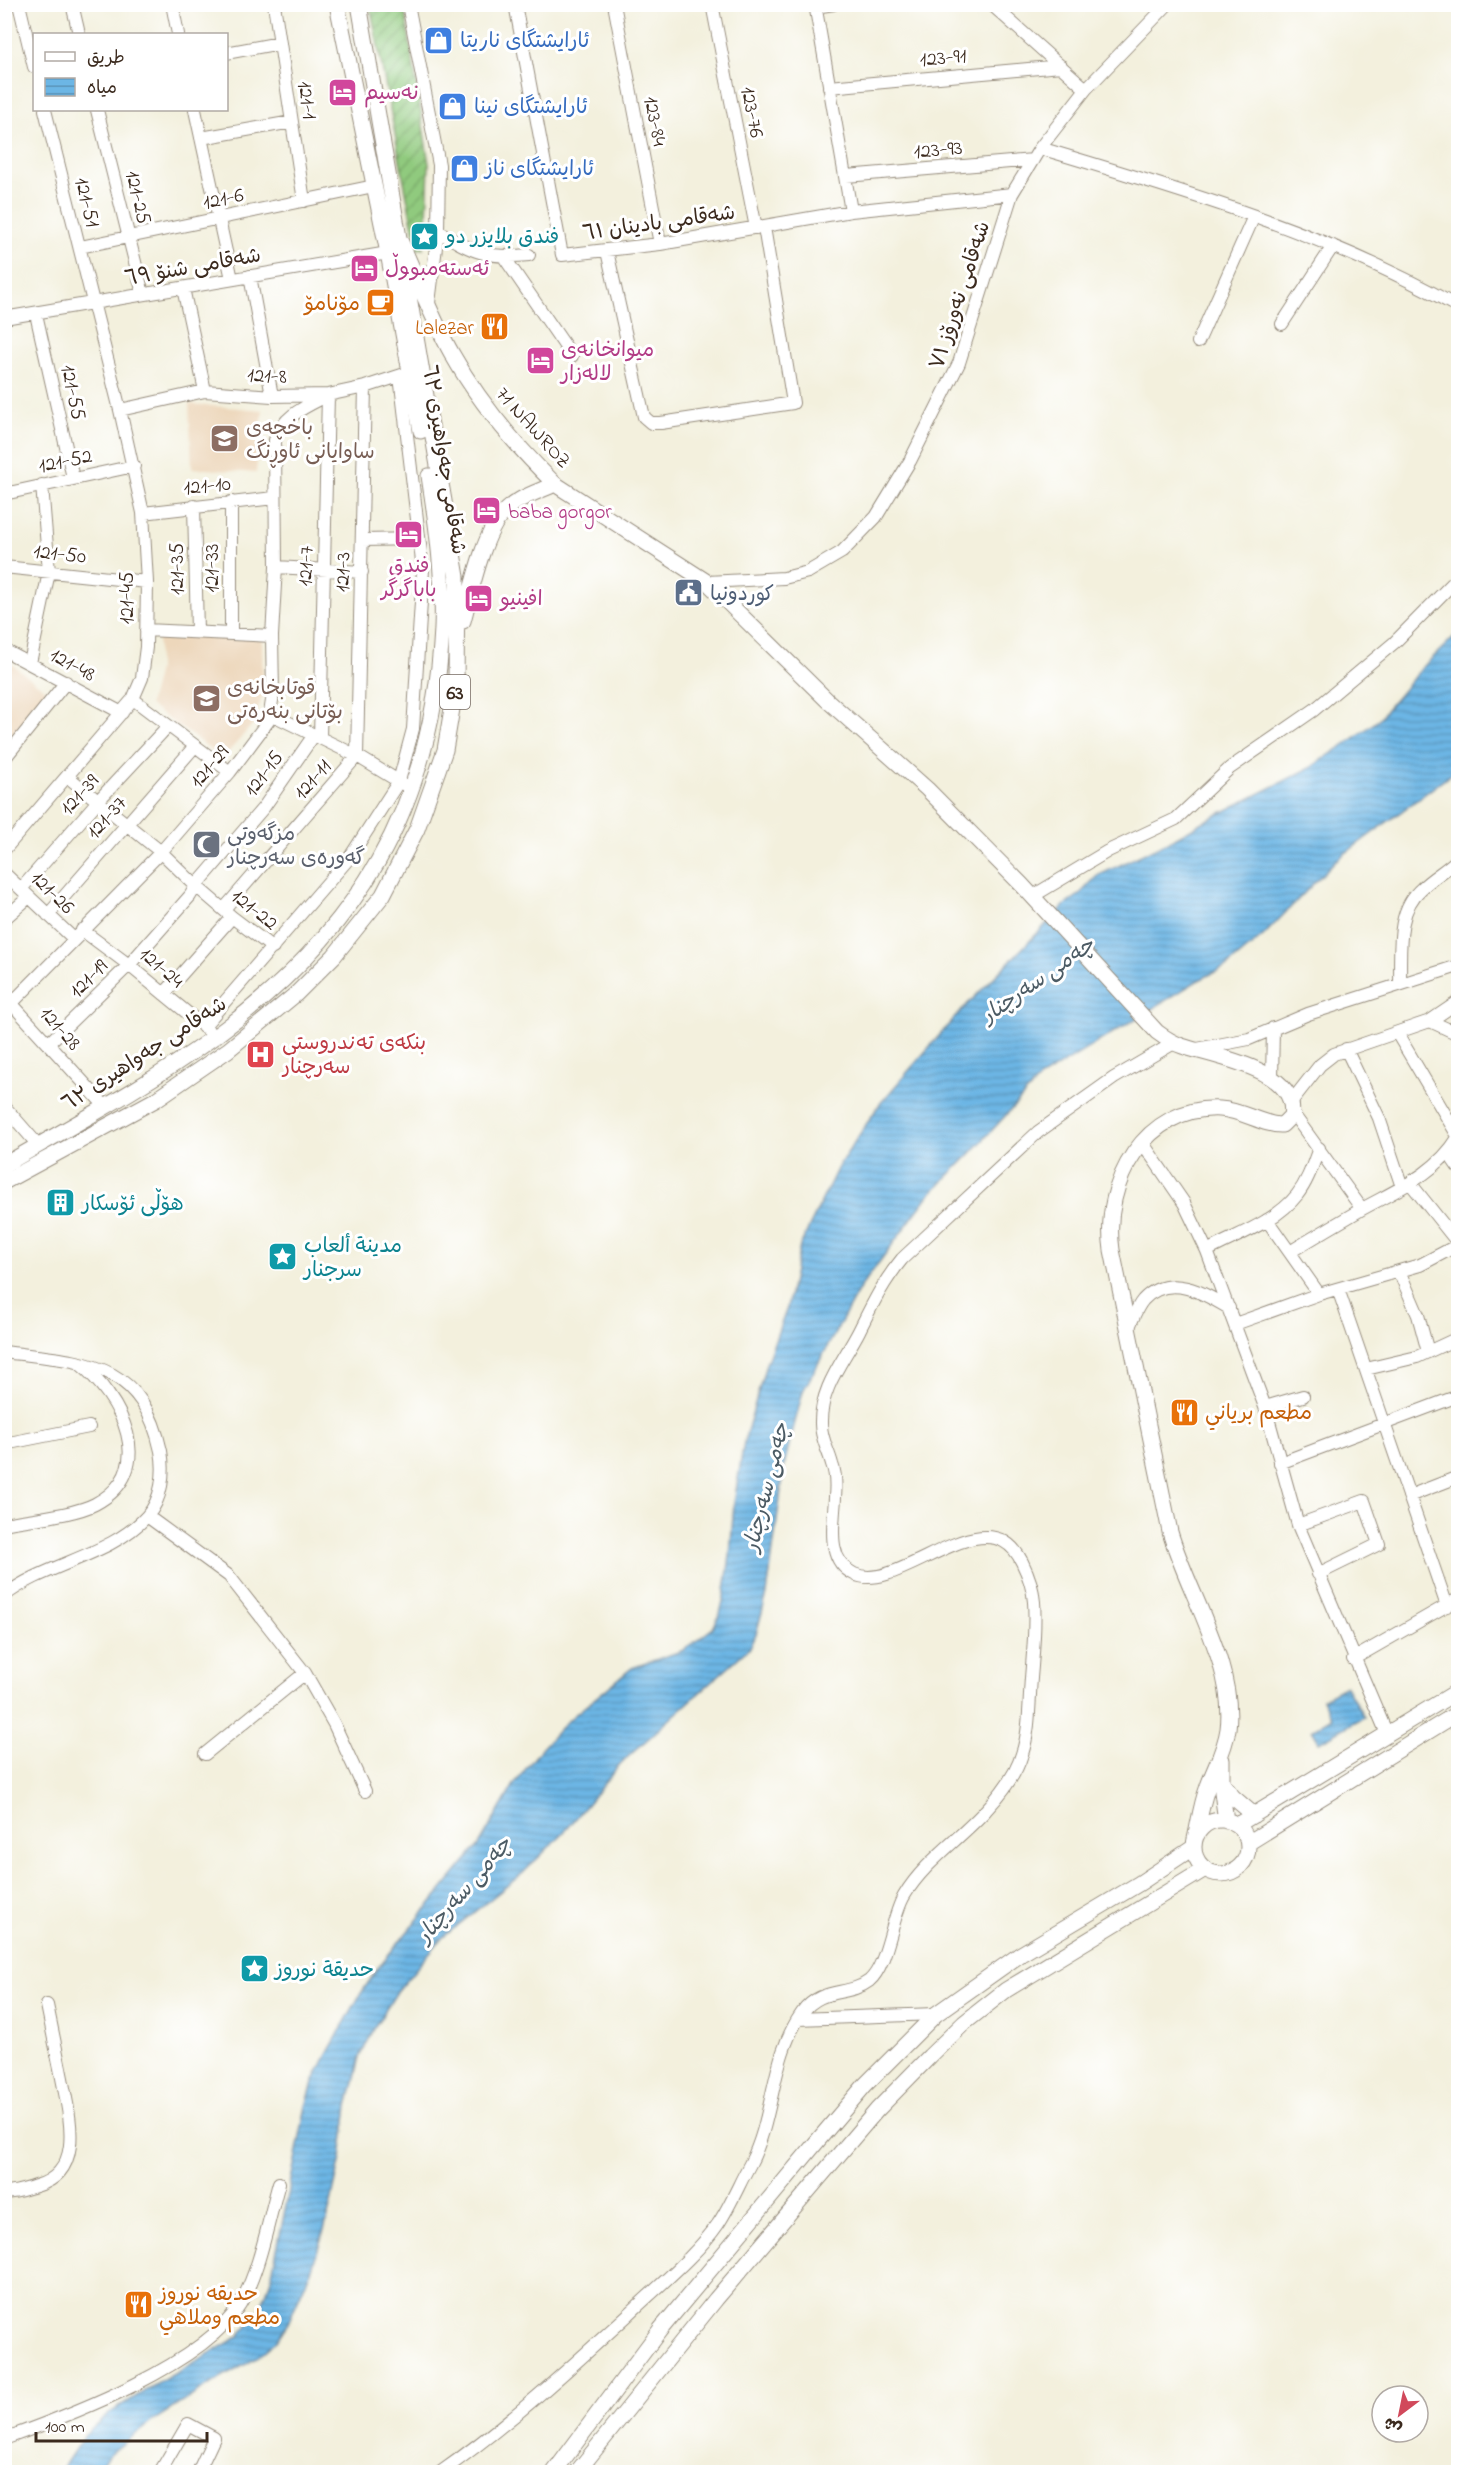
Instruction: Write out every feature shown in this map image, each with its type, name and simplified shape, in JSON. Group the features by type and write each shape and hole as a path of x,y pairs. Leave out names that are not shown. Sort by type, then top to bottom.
{"main road":[{"name":"شەقامی جەواهیری ٦٣","path":"4,1182 154,1100 228,1050 296,994 334,956 382,895 417,829 445,750 456,685 457,578 404,304 388,253 337,4"},
{"name":"شەقامی جەواهیری ٦٣","path":"4,1165 105,1106 275,988 319,945 354,902 390,841 435,696 442,628 438,532 405,374 404,304 398,236 359,4"},
{"name":"71 NAWROZ","path":"398,236 451,352 486,408 524,453 555,484 707,582 828,700 927,789 1035,899 1154,1029 1174,1043 1254,1068 1272,1079"},
{"path":"458,635 485,545 502,513 520,500 555,484"},
{"path":"1232,1823 1222,1783 1222,1757 1229,1713 1227,1683 1170,1532 1128,1329 1110,1225 1116,1189 1126,1166 1142,1142 1163,1123 1198,1111 1234,1111 1280,1126 1288,1121 1291,1106 1284,1090 1272,1079"},
{"path":"1232,1823 1254,1815 1458,1691"},
{"path":"1248,1843 1458,1713"},
{"path":"554,2472 660,2330 812,2147 865,2085 936,2014 1021,1954 1140,1883 1194,1843 1204,1826 1218,1820 1232,1823 1246,1836 1248,1843 1245,1861 1232,1873 1213,1874 1205,1869 1195,1856 1194,1843 1206,1793 1222,1757"},
{"path":"1222,1783 1240,1804 1254,1815"},
{"path":"577,2472 716,2299 877,2110 964,2023 1006,1990 1205,1869"}],"street":[{"path":"19,4 33,63"},
{"path":"72,4 79,33"},
{"path":"172,4 178,33"},
{"name":"121-1","path":"274,4 304,201"},
{"path":"408,4 439,165 438,231 429,303"},
{"name":"شەقامی بادینان ٦١","path":"515,4 562,255 660,244 851,211 1012,194"},
{"name":"123-84","path":"614,4 660,244"},
{"name":"123-76","path":"607,251 644,417 651,423 794,403 760,227 712,4"},
{"path":"834,4 815,6 851,211"},
{"path":"991,4 1086,89"},
{"name":"شەقامی نەورۆز ٧١","path":"707,582 784,578 808,572 842,552 876,517 910,461 959,363 1012,194 1041,148 1086,89 1168,4"},
{"path":"228,53 279,43"},
{"name":"123-91","path":"829,87 1061,66"},
{"name":"121-51","path":"45,111 94,303"},
{"name":"121-25","path":"97,111 143,294"},
{"path":"195,111 232,279"},
{"path":"201,138 292,122"},
{"path":"1041,148 1208,199 1333,246 1406,277 1458,307"},
{"name":"123-93","path":"846,177 1033,160"},
{"name":"121-6","path":"80,247 374,186"},
{"path":"1198,342 1254,216"},
{"path":"438,231 460,244 489,256 529,255"},
{"path":"1282,324 1333,246"},
{"name":"شەقامی شنۆ ٦٩","path":"5,317 36,314 388,253"},
{"path":"504,257 572,356"},
{"path":"250,276 272,396"},
{"path":"183,288 205,391"},
{"name":"121-45","path":"4,850 122,713 133,699 142,678 147,582 143,513 134,465 94,303"},
{"name":"121-55","path":"36,314 73,478"},
{"path":"209,1032 273,948 351,857 406,785 413,729 423,570 405,374"},
{"name":"121-8","path":"120,410 205,391 272,396 328,395 365,387 405,374"},
{"name":"121-3","path":"357,756 365,387"},
{"name":"121-29","path":"8,1007 161,852 230,772 264,728 271,714 273,694 272,636 276,567 274,449 278,431 297,411 328,395"},
{"name":"121-7","path":"317,737 328,395"},
{"name":"121-52","path":"4,494 134,465"},
{"path":"30,663 49,572 42,485"},
{"name":"121-10","path":"143,513 274,498"},
{"name":"121-33","path":"231,502 231,634"},
{"name":"121-35","path":"194,506 197,632"},
{"path":"362,540 419,539"},
{"name":"121-50","path":"4,567 147,582"},
{"path":"276,567 362,572"},
{"path":"1035,899 1108,850 1176,819 1230,768 1314,710 1395,642 1458,578"},
{"path":"146,630 272,636"},
{"name":"121-48","path":"4,650 122,713"},
{"path":"4,759 66,682"},
{"path":"133,699 230,772"},
{"name":"121-15","path":"271,714 357,756 406,785"},
{"name":"121-39","path":"4,919 98,801 168,726"},
{"name":"121-15","path":"129,965 264,807 317,737"},
{"name":"121-37","path":"48,915 195,746"},
{"name":"121-11","path":"164,994 357,756"},
{"name":"121-22","path":"68,777 161,852 196,886 273,948"},
{"path":"1400,984 1402,926 1405,911 1412,898 1422,887 1458,859"},
{"name":"121-26","path":"4,873 74,939"},
{"name":"121-24","path":"82,930 129,965 209,1032"},
{"name":"121-19","path":"49,1044 129,965"},
{"path":"1193,1049 1238,1042 1308,1014 1458,966"},
{"path":"1362,1209 1291,1106 1327,1059 1346,1049 1430,1021 1458,1002"},
{"name":"121-28","path":"8,1007 49,1044 105,1106"},
{"path":"1430,1021 1458,1034"},
{"path":"1272,1079 1274,1029"},
{"path":"1290,1252 1406,1186 1449,1154 1458,1137 1397,1033"},
{"path":"441,2472 524,2410 677,2270 718,2225 758,2149 784,2049 798,2019 807,2006 819,1998 858,1987 874,1975 898,1909 911,1885 985,1811 1012,1775 1022,1753 1027,1730 1035,1616 1033,1591 1022,1563 1011,1546 996,1538 975,1539 941,1549 892,1571 870,1577 854,1574 841,1564 832,1538 835,1498 834,1468 822,1438 820,1418 824,1395 886,1277 902,1259 1038,1132 1114,1078 1174,1043"},
{"path":"1235,1324 1319,1294 1420,1265 1458,1244 1406,1186 1379,1118 1346,1049"},
{"path":"4,1106 38,1145"},
{"path":"1142,1142 1185,1203 1207,1251 1265,1407 1298,1525 1353,1659 1387,1734"},
{"path":"1207,1251 1267,1220 1299,1193 1319,1148"},
{"path":"1449,1154 1458,1167"},
{"path":"1267,1220 1319,1294"},
{"path":"1399,1271 1419,1315 1428,1352"},
{"path":"1128,1329 1144,1299 1154,1292 1173,1286 1184,1286 1205,1293 1229,1308"},
{"path":"1338,1289 1447,1606"},
{"path":"1366,1369 1417,1358 1458,1338"},
{"path":"4,1352 75,1361 95,1366 121,1378 140,1399 151,1418 162,1456 162,1476 158,1497 147,1516 118,1538 27,1581 4,1596"},
{"path":"4,1524 89,1507 110,1494 124,1476 130,1454 120,1413 103,1385 75,1361"},
{"path":"1265,1407 1303,1396"},
{"path":"1280,1463 1458,1396"},
{"path":"4,1444 89,1427"},
{"path":"1409,1496 1458,1477"},
{"path":"1298,1525 1364,1501 1379,1544 1318,1574"},
{"path":"147,1516 230,1576 305,1673 334,1724 365,1791"},
{"path":"1353,1659 1458,1599"},
{"path":"205,1754 305,1673"},
{"path":"4,2193 22,2191 49,2183 67,2160 71,2144 70,2123 47,2005"},
{"path":"798,2019 936,2014"},
{"path":"4,2439 142,2381 200,2346 226,2324 241,2302 252,2276 279,2182"},
{"path":"160,2472 188,2424 214,2438 198,2472"}],"shaded area":[{"name":"باخچەی ساوایانی ئاوڕنگ","path":"189,404 263,410 256,473 192,468"},
{"name":"قوتابخانەی بۆتانی بنەرەتی","path":"158,634 262,637 263,694 253,724 223,758 149,705 158,670"},
{"path":"5,659 48,692 8,740 4,737"}],"green space":[{"path":"370,5 404,5 429,164 427,218 423,248 417,249"}],"water":[{"name":"چەمی سەرچنار","path":"1458,633 1458,769 1335,861 1264,935 1227,966 1197,981 1041,1077 929,1195 860,1288 803,1391 785,1461 767,1594 756,1634 748,1649 620,1764 568,1828 523,1873 442,1938 398,1990 360,2057 348,2106 341,2158 327,2220 312,2268 288,2323 276,2341 255,2359 154,2420 111,2453 95,2472 60,2472 84,2436 110,2413 238,2337 260,2310 271,2279 306,2106 313,2083 325,2058 360,1995 380,1965 479,1845 515,1783 541,1749 566,1722 632,1668 684,1650 713,1628 720,1614 724,1597 734,1503 744,1442 766,1364 787,1308 800,1246 838,1167 879,1105 958,1014 1065,905 1079,895 1097,876 1310,768 1377,721 1421,669"},
{"path":"1346,1686 1364,1717 1319,1742 1312,1730 1332,1718 1322,1699"}],"place":[{"name":"ئارایشتگای ناریتا","path":"439,40"},
{"name":"نەسیم","path":"343,92"},
{"name":"ئارایشتگای نینا","path":"453,106"},
{"name":"ئارایشتگای ناز","path":"464,168"},
{"name":"فندق بلايزر دو","path":"425,236"},
{"name":"ئەستەمبووڵ","path":"364,268"},
{"name":"مۆنامۆ","path":"381,303"},
{"name":"Lalezar","path":"495,327"},
{"name":"میوانخانەی لالەزار","path":"540,361"},
{"name":"باخچەی ساوایانی ئاوڕنگ","path":"225,439"},
{"name":"baba gorgor","path":"487,511"},
{"name":"فندق باباگرگر","path":"409,534"},
{"name":"كوردونيا","path":"689,593"},
{"name":"افينيو","path":"479,598"},
{"name":"قوتابخانەی بۆتانی بنەرەتی","path":"206,699"},
{"name":"مزگەوتی گەورەی سەرچنار","path":"206,845"},
{"name":"بنکەی تەندروستی سەرچنار","path":"261,1054"},
{"name":"هۆڵی ئۆسکار","path":"61,1203"},
{"name":"مدينة ألعاب سرجنار","path":"283,1257"},
{"name":"مطعم برياني","path":"1184,1412"},
{"name":"حديقة نوروز","path":"254,1969"},
{"name":"حديقه نوروز مطعم وملاهي","path":"138,2305"}]}
